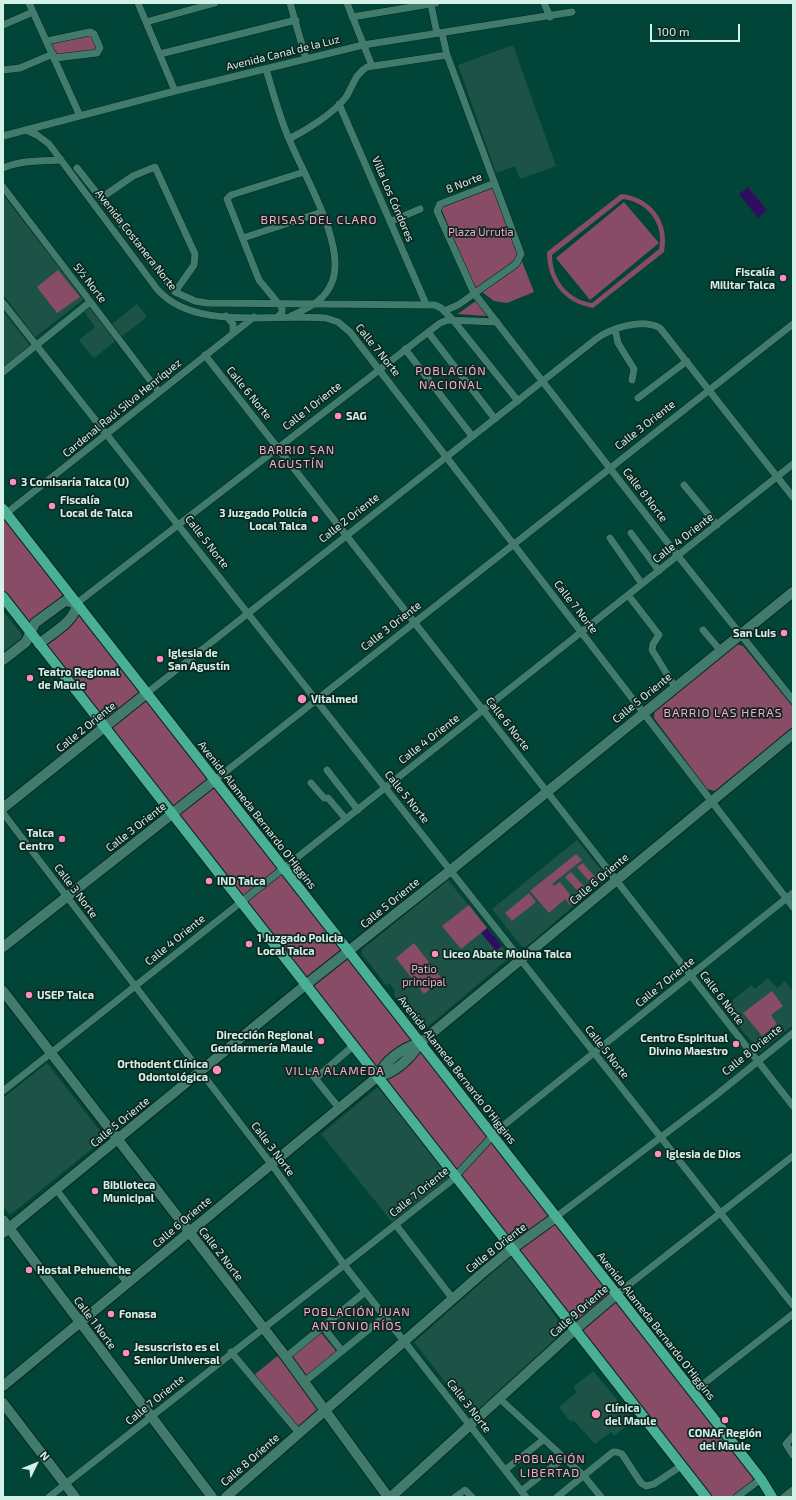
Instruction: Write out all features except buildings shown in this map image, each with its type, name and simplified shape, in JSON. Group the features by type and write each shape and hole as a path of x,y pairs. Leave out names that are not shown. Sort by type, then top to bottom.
{"main road":[{"name":"Avenida Alameda Bernardo O'Higgins","path":"4,513 77,603 348,952 617,1294 763,1482 772,1497"},
{"name":"Calle 5 Oriente","path":"5,1227 56,1189 305,985 451,870 793,592"},
{"path":"3,597 706,1497"},
{"path":"3,660 26,642 35,624 60,604 68,601 77,603 76,611 72,617 39,644"},
{"name":"Calle 2 Oriente","path":"3,808 147,693"},
{"name":"Calle 6 Oriente","path":"3,1386 377,1077 394,1056 402,1050 420,1043 793,734"},
{"name":"Calle 3 Oriente","path":"3,948 215,780"},
{"name":"Calle 2 Norte","path":"3,991 119,1138 262,1328 286,1357 388,1497"},
{"name":"Calle 8 Oriente","path":"226,1497 453,1299 512,1249 556,1217"},
{"name":"Calle 1 Norte","path":"5,1227 80,1322 212,1497"},
{"name":"Calle 9 Oriente","path":"391,1497 575,1330 617,1294"},
{"path":"3,1403 75,1497"},
{"path":"763,1482 776,1497"}],"street":[{"path":"29,3 80,116"},
{"path":"138,3 174,91"},
{"path":"146,22 215,3"},
{"path":"290,3 306,59"},
{"path":"347,3 372,66"},
{"path":"544,3 550,17"},
{"path":"352,17 433,4"},
{"name":"8 Norte","path":"433,4 439,33 495,183 440,204 438,207 449,238 474,293 497,322"},
{"path":"3,25 33,12"},
{"name":"Avenida Canal de la Luz","path":"3,136 174,91 363,45 550,17 572,12"},
{"path":"160,54 296,20"},
{"path":"3,70 20,68 54,56 97,52 99,50 95,36 90,32 47,41"},
{"path":"289,139 305,130 340,104 361,71 372,66 447,55"},
{"path":"266,68 289,139 322,212 332,240 335,266 334,276 330,287 314,305 317,317"},
{"name":"Villa Los Cóndores","path":"340,104 426,304"},
{"name":"Avenida Costanera Norte","path":"26,130 42,138 61,160 165,297 181,308 196,313 226,316 317,317 338,322"},
{"path":"3,168 14,163 27,161 61,160"},
{"path":"101,198 133,176 154,167 195,254 196,262 175,292"},
{"name":"Avenida Costanera Norte","path":"77,168 175,292 195,301 207,303 314,305 426,304 438,306 453,320 518,401"},
{"path":"278,317 283,310 280,304 259,280 227,199 231,195 304,172"},
{"path":"444,311 458,305 516,264 520,258 520,250 495,183"},
{"name":"5½ Norte","path":"3,188 159,392"},
{"path":"392,222 420,210"},
{"path":"243,238 322,212"},
{"path":"3,372 90,302"},
{"name":"Calle 5 Norte","path":"3,303 250,613 385,788 793,1305"},
{"name":"Avenida Costanera Norte","path":"288,317 314,305"},
{"path":"226,316 233,324 233,333"},
{"name":"Cardenal Raúl Silva Henríquez","path":"4,513 108,433 254,317"},
{"name":"Calle 1 Oriente","path":"77,603 442,321 497,322"},
{"name":"Calle 7 Norte","path":"338,322 350,332 380,369 793,907"},
{"name":"Calle 8 Norte","path":"497,322 678,556 793,700"},
{"name":"Calle 2 Oriente","path":"147,693 596,339 604,333 615,329 649,324 656,326 665,334 793,497"},
{"name":"Calle 3 Oriente","path":"215,780 793,324"},
{"path":"615,329 618,343 634,369 632,380"},
{"path":"428,332 495,418"},
{"path":"405,349 472,436"},
{"name":"Calle 6 Norte","path":"205,355 793,1106"},
{"path":"638,398 686,362"},
{"name":"Calle 4 Oriente","path":"3,1091 793,464"},
{"path":"684,485 716,525"},
{"path":"631,533 659,571"},
{"path":"610,538 642,584"},
{"path":"628,596 659,635 653,644 652,650 675,687"},
{"path":"703,630 720,650"},
{"path":"327,770 358,810"},
{"path":"311,783 324,798 330,799 346,818"},
{"name":"Calle 3 Norte","path":"3,813 272,1164 345,1266 526,1497"},
{"name":"Calle 7 Oriente","path":"49,1497 231,1352 345,1266 456,1177 492,1136 793,894"},
{"name":"Calle 8 Oriente","path":"556,1217 793,1033"},
{"path":"316,1078 353,1046"},
{"path":"310,1072 339,1108"},
{"name":"Calle 9 Oriente","path":"617,1294 793,1156"},
{"path":"56,1189 127,1283"},
{"path":"396,1225 453,1299"},
{"path":"286,1357 365,1292"},
{"path":"693,1392 793,1314"},
{"path":"304,1382 384,1317"},
{"path":"323,1327 342,1351"},
{"path":"231,1352 299,1433"},
{"path":"500,1399 584,1476 601,1497"},
{"path":"793,1436 786,1444 793,1455"},
{"path":"505,1470 543,1440"},
{"path":"557,1497 615,1452 622,1454 641,1483 646,1486 654,1484 681,1466"},
{"path":"521,1491 564,1458"},
{"path":"737,1497 763,1482"},
{"path":"455,1497 465,1490 472,1497"},
{"path":"784,1497 793,1490"}],"shaded area":[{"path":"513,45 556,166 520,179 515,166 496,173 458,65"},
{"path":"748,187 767,210 758,218 739,194"},
{"path":"3,195 84,299 35,337 3,294"},
{"path":"137,304 147,317 121,337 112,324"},
{"path":"90,305 117,340 94,358 79,340 95,327 84,311"},
{"path":"3,311 31,347 3,368"},
{"path":"3,611 22,635 22,638 3,653"},
{"path":"577,840 606,876 605,879 526,947 522,947 492,909"},
{"name":"Liceo Abate Molina Talca","path":"448,880 509,955 509,958 425,1029 420,1028 394,995 395,991 390,984 386,985 362,954 362,949"},
{"path":"487,928 502,946 496,951 481,933"},
{"path":"768,978 777,988 785,981 793,991 793,1025 760,1052 732,1018 735,1016 727,1005 751,985 755,989"},
{"path":"47,1063 104,1136 104,1139 10,1215 3,1206 3,1098"},
{"path":"378,1087 451,1177 393,1223 321,1134"},
{"path":"512,1255 567,1333 472,1416 414,1342"},
{"name":"Clínica del Maule","path":"593,1371 634,1420 614,1436 611,1432 595,1444 574,1421 570,1421 559,1407 577,1392 573,1387"}],"green space":[{"path":"90,32 99,50 55,58 47,41"},
{"name":"Plaza Urrutia","path":"493,188 534,292 507,303 494,301 473,285 441,208"},
{"path":"621,194 642,200 650,206 656,213 664,231 664,252 593,308 574,301 559,289 550,272 547,252","holes":["623,199 632,201 647,210 657,223 660,240 659,249 592,303 576,298 569,293 558,280 552,255"]},
{"path":"624,202 659,243 590,300 556,258"},
{"path":"58,270 80,297 57,313 37,287"},
{"path":"476,301 487,316 457,314 459,313"},
{"path":"3,514 64,592 62,596 30,621 24,620 3,593"},
{"path":"79,614 412,1038 412,1041 376,1068 46,648 46,642"},
{"path":"736,644 743,646 793,707 793,727 715,791 707,789 654,718 655,708"},
{"path":"576,854 582,860 552,884 554,886 560,882 575,901 570,905 565,899 549,913 530,891"},
{"path":"583,863 599,882 582,896 565,877 571,872 588,891 593,886 577,867"},
{"path":"529,893 536,902 512,921 505,913"},
{"path":"469,905 487,928 461,949 442,926"},
{"name":"Patio principal","path":"414,943 442,979 424,994 396,958"},
{"path":"772,991 783,1006 771,1015 777,1024 762,1036 743,1013"},
{"path":"421,1051 610,1290 610,1294 577,1323 573,1322 386,1081"},
{"path":"615,1300 618,1300 754,1477 751,1483 733,1497 710,1497 581,1333 581,1329"},
{"path":"321,1333 336,1351 306,1377 290,1357"},
{"path":"280,1354 320,1412 300,1430 254,1375"}],"place":[{"name":"Fiscalía Militar Talca","path":"783,278"},
{"name":"SAG","path":"338,416"},
{"name":"3 Comisaría Talca (U)","path":"13,482"},
{"name":"Fiscalía Local de Talca","path":"52,506"},
{"name":"3 Juzgado Policía Local Talca","path":"315,519"},
{"name":"San Luis","path":"784,633"},
{"name":"Iglesia de San Agustín","path":"160,659"},
{"name":"Teatro Regional de Maule","path":"30,678"},
{"name":"Vitalmed","path":"302,699"},
{"name":"Talca Centro","path":"62,839"},
{"name":"IND Talca","path":"209,881"},
{"name":"1 Juzgado Policia Local Talca","path":"249,944"},
{"name":"Liceo Abate Molina Talca","path":"435,954"},
{"name":"USEP Talca","path":"29,995"},
{"name":"Dirección Regional Gendarmería Maule","path":"321,1041"},
{"name":"Centro Espiritual Divino Maestro","path":"736,1044"},
{"name":"Orthodent Clínica Odontológica","path":"217,1070"},
{"name":"Iglesia de Dios","path":"658,1154"},
{"name":"Biblioteca Municipal","path":"95,1191"},
{"name":"Hostal Pehuenche","path":"29,1270"},
{"name":"Fonasa","path":"111,1314"},
{"name":"Jesuscristo es el Senior Universal","path":"126,1353"},
{"name":"Clínica del Maule","path":"596,1414"},
{"name":"CONAF Región del Maule","path":"725,1420"}],"district":[{"name":"BRISAS DEL CLARO","path":"319,220"},
{"name":"POBLACIÓN NACIONAL","path":"451,378"},
{"name":"BARRIO SAN AGUSTÍN","path":"297,457"},
{"name":"BARRIO LAS HERAS","path":"723,713"},
{"name":"VILLA ALAMEDA","path":"335,1071"},
{"name":"POBLACIÓN JUAN ANTONIO RÍOS","path":"357,1319"},
{"name":"POBLACIÓN LIBERTAD","path":"550,1466"}]}
